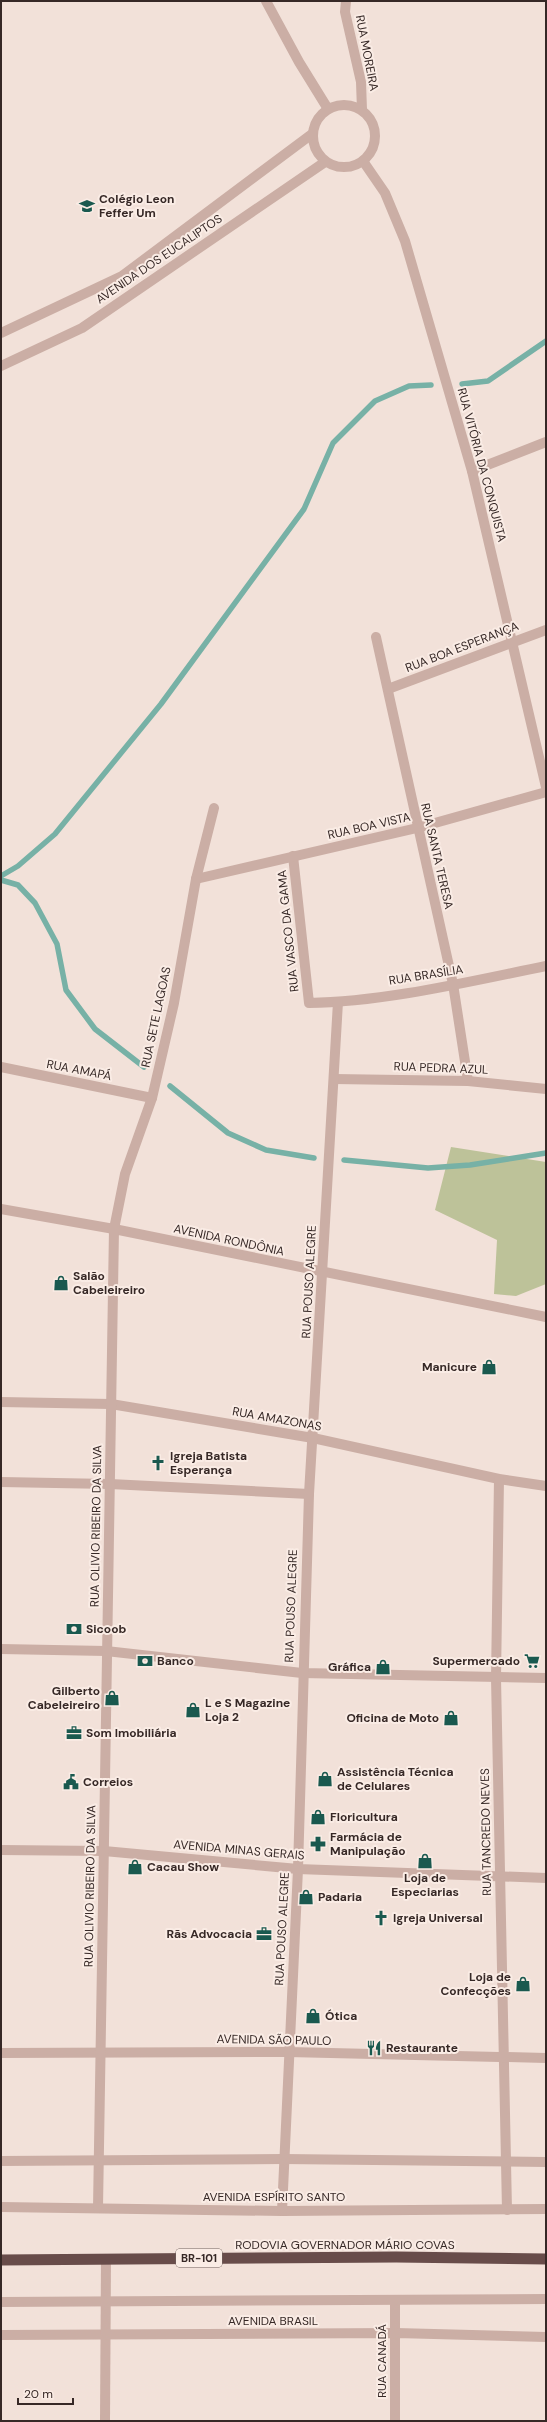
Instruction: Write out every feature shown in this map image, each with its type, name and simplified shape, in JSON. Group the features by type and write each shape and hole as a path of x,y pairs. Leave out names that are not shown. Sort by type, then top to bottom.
{"highway":[{"name":"RODOVIA GOVERNADOR MÁRIO COVAS","path":"1,2260 546,2259"}],"street":[{"path":"266,1 299,62 328,108"},
{"name":"RUA MOREIRA","path":"346,1 345,12 361,82 362,110"},
{"path":"338,105 348,105 362,110 372,123 375,133 374,144 363,161 345,168 334,166 325,162 318,154 312,134 320,115 328,108 338,105"},
{"name":"AVENIDA DOS EUCALIPTOS","path":"1,332 122,276 312,134"},
{"name":"RUA VITÓRIA DA CONQUISTA","path":"363,161 385,193 405,241 472,471 546,787"},
{"name":"AVENIDA DOS EUCALIPTOS","path":"1,366 82,328 325,162"},
{"path":"472,471 546,442"},
{"name":"RUA BOA ESPERANÇA","path":"388,689 546,630"},
{"name":"RUA SANTA TERESA","path":"376,637 417,828 453,984 468,1081"},
{"name":"RUA BOA VISTA","path":"196,879 417,828 546,792"},
{"name":"RUA SETE LAGOAS","path":"114,1229 125,1174 152,1098 174,1003 196,879 214,808"},
{"name":"RUA VASCO DA GAMA","path":"293,856 309,1003"},
{"name":"RUA BRASÍLIA","path":"309,1003 338,1002 453,984 546,966"},
{"name":"RUA POUSO ALEGRE","path":"282,2211 288,2052 298,1869 302,1673 309,1494 338,1002"},
{"name":"RUA AMAPÁ","path":"1,1067 152,1098"},
{"name":"RUA PEDRA AZUL","path":"334,1079 468,1081 546,1089"},
{"name":"AVENIDA RONDÔNIA","path":"1,1209 114,1229 322,1273 546,1317"},
{"name":"RUA OLIVIO RIBEIRO DA SILVA","path":"98,2208 114,1229"},
{"name":"RUA AMAZONAS","path":"1,1402 111,1404 313,1438 499,1479 546,1486"},
{"name":"RUA TANCREDO NEVES","path":"499,1479 496,1678 504,2162 507,2210"},
{"path":"1,1482 110,1484 309,1494"},
{"path":"1,1649 106,1651 302,1673 546,1678"},
{"name":"AVENIDA MINAS GERAIS","path":"1,1850 104,1851 298,1869 500,1875 546,1878"},
{"name":"AVENIDA SÃO PAULO","path":"1,2053 288,2052 503,2059 546,2058"},
{"path":"1,2161 283,2159 546,2162"},
{"name":"AVENIDA ESPÍRITO SANTO","path":"1,2207 282,2211 546,2209"},
{"path":"105,2421 106,2259"},
{"name":"AVENIDA BRASIL","path":"1,2302 106,2303 546,2299"},
{"name":"RUA CANADÁ","path":"395,2301 395,2421"},
{"name":"AVENIDA BRASIL","path":"1,2335 396,2333 546,2337"}],"green space":[{"path":"451,1147 546,1162 546,1284 516,1296 494,1294 497,1240 435,1210"}],"waterway":[{"path":"462,384 488,381 546,341"},
{"path":"1,876 18,866 55,834 161,704 304,509 333,443 375,401 409,386 431,385"},
{"path":"1,880 18,885 35,903 57,944 66,990 95,1029 144,1067"},
{"path":"170,1086 228,1133 266,1150 314,1158"},
{"path":"344,1160 428,1168 470,1165 546,1153"}],"place":[{"name":"Colégio Leon Feffer Um","path":"87,206"},
{"name":"Salão Cabeleireiro","path":"61,1283"},
{"name":"Manicure","path":"489,1367"},
{"name":"Igreja Batista Esperança","path":"158,1463"},
{"name":"Sicoob","path":"74,1629"},
{"name":"Banco","path":"145,1661"},
{"name":"Supermercado","path":"532,1661"},
{"name":"Gráfica","path":"383,1667"},
{"name":"Gilberto Cabeleireiro","path":"112,1698"},
{"name":"L e S Magazine Loja 2","path":"193,1710"},
{"name":"Oficina de Moto","path":"451,1718"},
{"name":"Som Imobiliária","path":"74,1733"},
{"name":"Assistência Técnica de Celulares","path":"325,1779"},
{"name":"Correios","path":"71,1782"},
{"name":"Floricultura","path":"318,1817"},
{"name":"Farmácia de Manipulação","path":"318,1844"},
{"name":"Loja de Especiarias","path":"425,1861"},
{"name":"Cacau Show","path":"135,1867"},
{"name":"Padaria","path":"306,1897"},
{"name":"Igreja Universal","path":"381,1918"},
{"name":"Rãs Advocacia","path":"264,1934"},
{"name":"Loja de Confecções","path":"523,1984"},
{"name":"Ótica","path":"313,2016"},
{"name":"Restaurante","path":"374,2048"}]}
